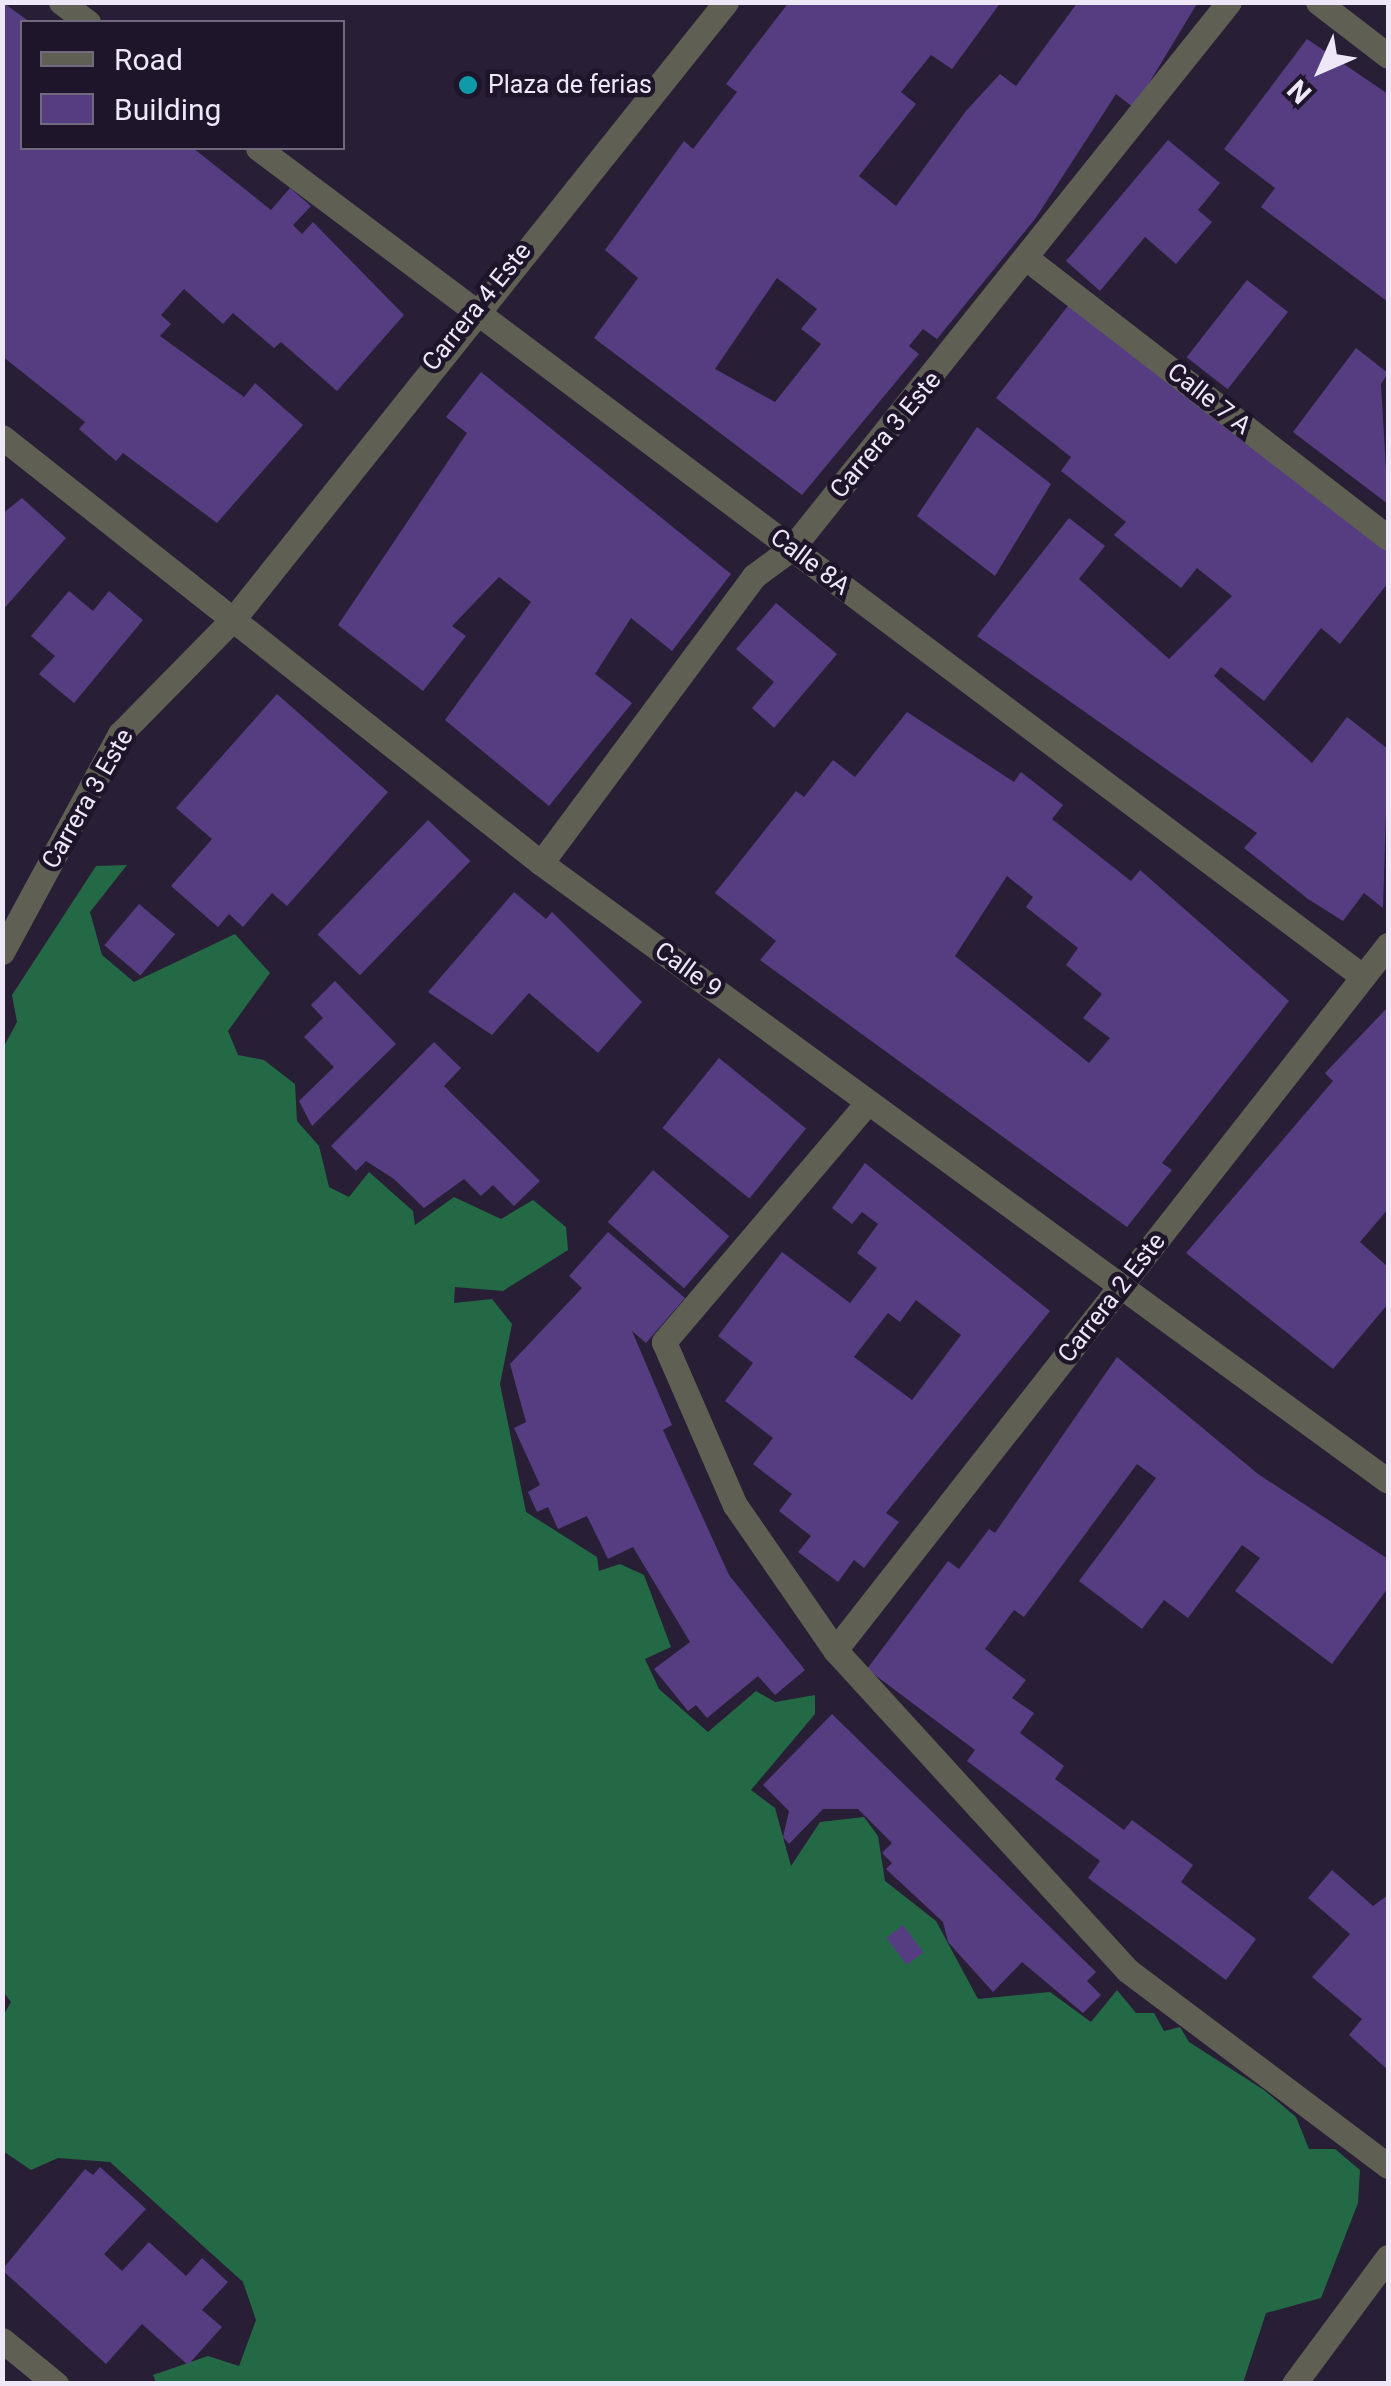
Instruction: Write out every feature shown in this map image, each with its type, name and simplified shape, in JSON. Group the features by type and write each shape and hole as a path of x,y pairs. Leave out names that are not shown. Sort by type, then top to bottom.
{"street":[{"path":"61,2 85,20"},
{"name":"Carrera 4 Este","path":"236,618 475,307 726,2"},
{"name":"Carrera 3 Este","path":"541,863 754,576 792,548 1030,261 1229,2"},
{"path":"1318,2 1388,56"},
{"name":"Calle 8A","path":"261,150 1362,976"},
{"name":"Calle 7 A","path":"1030,261 1388,538"},
{"name":"Calle 9","path":"2,438 236,618 541,863 1388,1481"},
{"name":"Carrera 3 Este","path":"2,952 120,734 236,618"},
{"name":"Carrera 2 Este","path":"835,1650 1388,945"},
{"path":"868,1102 664,1342 735,1505 835,1650 1127,1970 1388,2166"},
{"path":"1294,2384 1388,2256"},
{"path":"2,2340 56,2384"}],"green space":[{"path":"127,865 90,912 102,955 134,982 235,934 270,973 228,1031 238,1055 264,1060 295,1084 297,1121 319,1146 329,1187 349,1197 369,1172 413,1211 415,1225 454,1197 501,1219 533,1200 566,1227 568,1250 503,1291 455,1287 454,1303 492,1299 512,1324 500,1384 526,1512 597,1557 599,1571 620,1564 644,1575 671,1647 645,1659 659,1689 708,1732 756,1691 775,1702 815,1695 815,1714 751,1790 775,1808 791,1866 820,1822 864,1817 878,1836 885,1881 936,1921 978,1999 1050,1992 1091,2022 1117,1990 1136,2013 1154,2013 1164,2031 1180,2027 1189,2042 1264,2090 1296,2117 1309,2149 1335,2149 1360,2170 1358,2203 1321,2298 1266,2313 1243,2383 156,2383 153,2375 208,2356 239,2366 256,2320 243,2282 110,2162 58,2158 31,2170 3,2151 3,2016 11,2002 2,1990 2,1050 17,1022 12,995 96,866"}],"building":[{"path":"2,2 27,20 20,20 20,150 196,150 271,210 290,188 311,206 293,225 302,234 313,222 404,315 337,391 281,342 274,348 233,313 223,324 184,289 161,315 171,324 160,336 244,397 255,383 303,425 217,523 123,453 116,461 79,429 85,422 2,356"},
{"path":"789,2 1001,2 952,69 931,55 901,92 916,104 859,176 896,206 966,111 1000,74 1016,86 1078,2 1198,2 1134,108 1116,94 1035,219 937,339 923,329 909,346 919,354 802,495 594,338 638,278 605,250 684,141 693,149 737,92 726,84","holes":["777,278 817,309 801,329 821,344 775,402 715,369"]},
{"path":"1307,39 1388,94 1388,302 1261,207 1275,188 1224,149"},
{"path":"1168,140 1220,183 1198,210 1212,222 1176,264 1145,237 1100,291 1066,261"},
{"path":"1247,280 1288,312 1228,389 1187,357"},
{"path":"1071,302 1388,541 1388,583 1340,644 1321,628 1264,701 1221,667 1214,676 1312,763 1347,717 1388,749 1383,908 1364,893 1343,921 1308,899 1244,848 1257,833 977,636 1069,518 1105,546 1079,579 1169,659 1232,596 1197,568 1181,588 1114,535 1126,522 1061,471 1071,457 996,398"},
{"path":"1356,348 1388,373 1381,384 1388,504 1293,432"},
{"path":"481,372 731,574 672,651 631,618 595,674 632,703 549,806 445,720 531,602 499,577 452,626 466,636 423,691 338,625 467,433 446,417"},
{"path":"977,427 1051,484 995,576 917,516"},
{"path":"22,498 66,538 2,611 2,514"},
{"path":"69,591 93,611 109,591 143,620 74,703 39,674 55,656 31,636"},
{"path":"776,603 837,654 774,728 752,708 774,682 736,649"},
{"path":"277,694 388,792 287,906 272,893 243,927 229,914 218,927 171,886 212,839 176,808"},
{"path":"907,712 1014,782 1021,772 1063,805 1052,819 1131,881 1140,870 1289,1001 1162,1163 1172,1170 1127,1227 760,960 776,941 715,893 796,791 804,797 833,760 855,777","holes":["1007,876 1033,897 1026,907 1078,948 1066,965 1102,994 1083,1018 1110,1038 1089,1063 955,956"]},
{"path":"428,820 470,861 360,975 318,934"},
{"path":"514,892 546,919 552,912 642,1002 598,1053 529,993 492,1035 428,992"},
{"path":"139,904 175,934 140,976 104,945"},
{"path":"335,981 396,1044 312,1126 299,1101 334,1067 304,1037 323,1018 311,1005"},
{"path":"1388,1007 1388,1209 1360,1242 1388,1267 1388,1304 1333,1369 1186,1253 1333,1081 1325,1073"},
{"path":"434,1042 461,1068 444,1086 540,1181 514,1206 493,1185 481,1196 464,1179 424,1208 394,1179 366,1161 356,1171 331,1146"},
{"path":"719,1058 806,1128 749,1198 662,1128"},
{"path":"865,1163 1050,1311 886,1513 899,1522 864,1568 854,1560 838,1582 798,1552 811,1536 779,1511 792,1494 753,1464 773,1438 725,1401 753,1363 718,1336 782,1252 850,1303 877,1268 857,1253 878,1224 862,1212 852,1224 832,1208","holes":["916,1300 961,1335 912,1400 854,1357 888,1313 900,1322"]},
{"path":"653,1170 729,1236 684,1288 608,1222"},
{"path":"608,1232 685,1298 646,1343 632,1331 672,1425 663,1430 729,1575 805,1670 775,1695 758,1676 707,1718 696,1705 688,1711 654,1669 690,1642 633,1547 608,1559 587,1516 558,1529 548,1507 537,1512 528,1492 540,1485 514,1428 526,1422 510,1364 582,1288 569,1276"},
{"path":"1117,1357 1258,1474 1388,1559 1388,1588 1332,1664 1235,1591 1260,1558 1242,1545 1188,1618 1164,1600 1142,1629 1079,1581 1156,1478 1137,1464 1024,1617 1014,1610 985,1649 1026,1680 1012,1698 1034,1713 1020,1733 1064,1766 1055,1779 1124,1830 1132,1820 1193,1865 1181,1882 1256,1939 1226,1980 1088,1878 1100,1861 967,1761 975,1750 867,1669 948,1561 959,1569 989,1529 995,1533"},
{"path":"832,1714 1096,1972 1087,1981 1101,1995 1083,2013 1022,1962 993,1992 948,1942 943,1922 886,1869 892,1863 882,1853 892,1843 858,1809 823,1809 789,1844 783,1837 789,1811 763,1785"},
{"path":"1332,1870 1373,1906 1388,1895 1388,2070 1349,2035 1362,2019 1312,1977 1350,1934 1308,1898"},
{"path":"903,1925 923,1952 907,1965 886,1938"},
{"path":"100,2167 146,2209 104,2254 122,2271 149,2242 186,2276 202,2258 228,2282 202,2310 222,2327 188,2365 142,2324 106,2364 2,2270 85,2169 93,2175"}],"place":[{"name":"Plaza de ferias","path":"468,85"}]}
